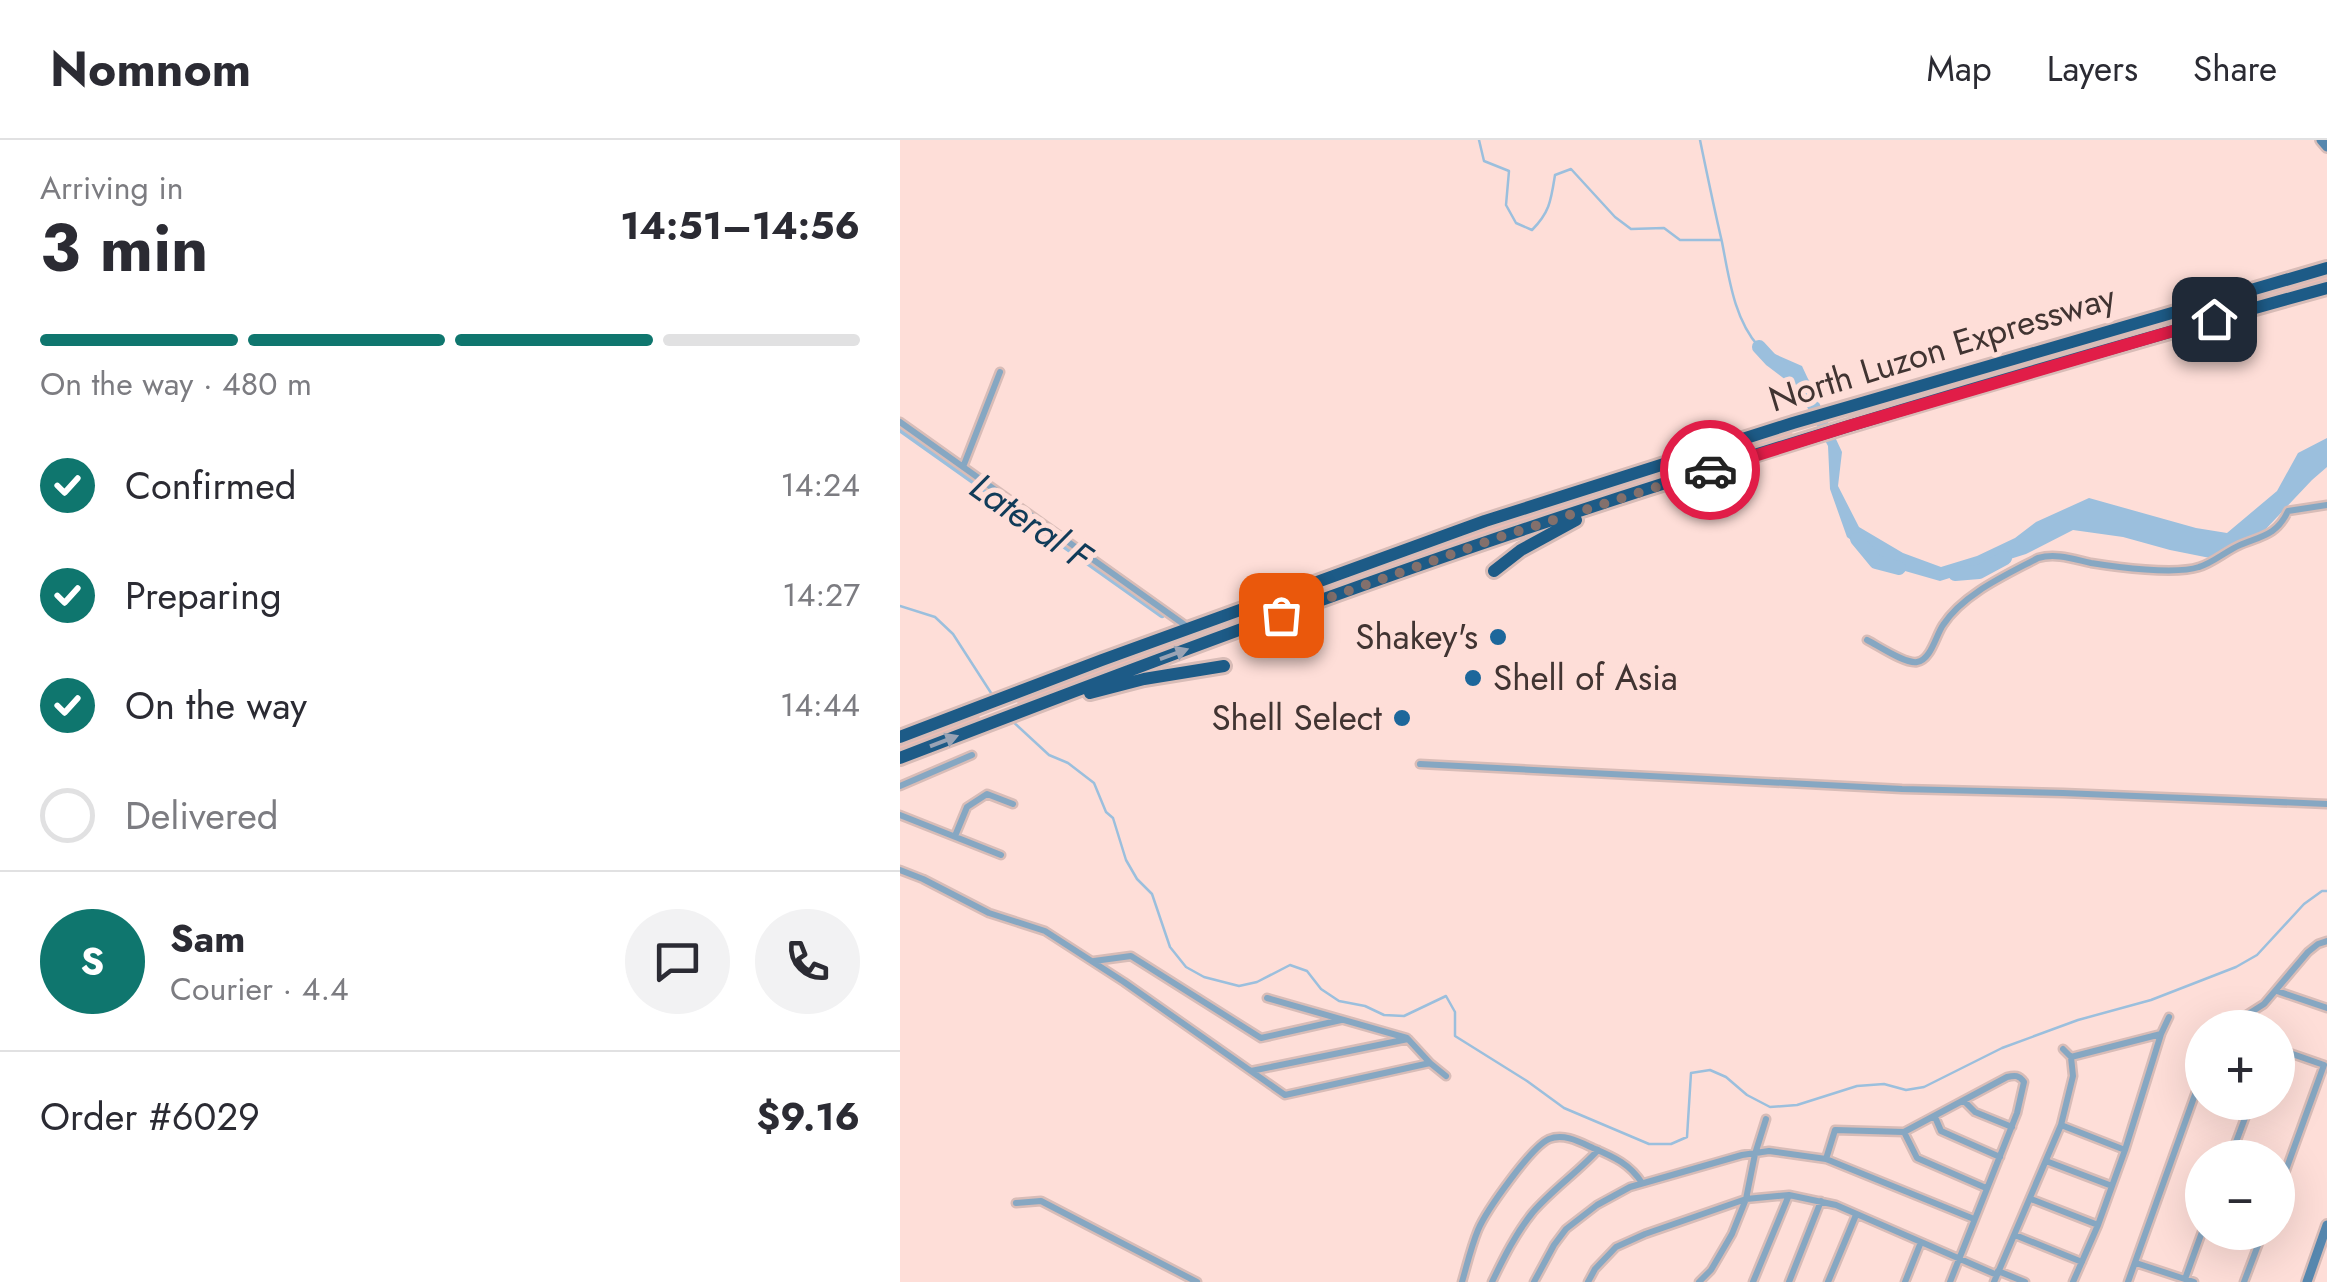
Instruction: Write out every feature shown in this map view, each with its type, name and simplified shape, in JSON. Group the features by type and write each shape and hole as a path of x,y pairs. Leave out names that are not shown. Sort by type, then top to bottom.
{"highway":[{"name":"North Luzon Expressway","path":"900,737 1485,521 1842,408 2327,268"},
{"name":"North Luzon Expressway","path":"900,758 1479,544 1849,426 2327,288"},
{"path":"1494,571 1521,550 1576,520 1698,474"},
{"path":"1021,712 1144,679 1224,666"}],"street":[{"path":"2320,140 2327,147"},
{"path":"962,467 1000,372"},
{"path":"900,422 1190,628"},
{"path":"1868,640 1908,661 1918,662 1926,657 1944,623 1967,598 2038,558 2050,554 2146,569 2199,568 2275,531 2288,512 2327,505"},
{"path":"900,786 972,755"},
{"path":"1420,764 1902,789 2327,804"},
{"path":"955,836 967,807 986,794 1014,804"},
{"path":"900,814 1001,855"},
{"path":"900,870 989,913 1045,932 1094,961 1285,1095 1430,1063"},
{"path":"2255,1010 2308,952 2327,941"},
{"path":"1094,961 1132,956 1261,1038 1341,1020"},
{"path":"2277,990 2327,1008"},
{"path":"1267,998 1408,1039 1446,1076"},
{"path":"2073,1282 2098,1225 2160,1034 2169,1017"},
{"path":"2071,1057 2160,1034"},
{"path":"1250,1072 1408,1039"},
{"path":"1996,1276 2061,1125 2073,1076 2071,1057 2063,1049"},
{"path":"2295,1055 2326,1065 2295,1147"},
{"path":"1826,1159 1835,1130 1904,1132 2007,1077 2021,1078 2024,1082 2012,1127 1950,1282"},
{"path":"1964,1101 1975,1112 2012,1127"},
{"path":"1934,1117 1941,1131 2000,1156"},
{"path":"1699,1282 1725,1246 1746,1199 1766,1120"},
{"path":"2128,1282 2186,1120"},
{"path":"2061,1125 2125,1150"},
{"path":"1904,1132 1918,1158 1986,1188"},
{"path":"1462,1282 1484,1218 1530,1155 1549,1139 1570,1137 1625,1163 1642,1184"},
{"path":"1492,1282 1522,1226 1598,1150"},
{"path":"1534,1282 1566,1229 1596,1205 1630,1187 1742,1155 1790,1153 1826,1159 1974,1219"},
{"path":"2046,1161 2112,1186"},
{"path":"1753,1282 1789,1195"},
{"path":"1588,1282 1616,1247 1645,1234 1746,1199 1789,1195 1836,1205 1996,1276 2026,1282"},
{"path":"2031,1199 2098,1225"},
{"path":"1016,1203 1040,1201 1198,1282"},
{"path":"1789,1282 1822,1201"},
{"path":"1828,1282 1856,1216"},
{"path":"2306,1282 2327,1225"},
{"path":"2015,1234 2082,1262"},
{"path":"1905,1282 1922,1242"},
{"path":"2185,1279 2195,1250"},
{"path":"2244,1282 2256,1250"},
{"path":"2136,1262 2194,1282"}],"shaded area":[{"path":"2327,275 2327,282 1849,419 1847,413"},
{"path":"1791,430 1794,437 1531,518 1018,704 1015,698 1498,522"},
{"path":"978,711 980,719 900,751 900,742"}],"water":[{"path":"1759,347 1802,366 1842,452 1838,486 1859,527 1903,553 1941,567 1977,556 2015,538 2036,522 2089,498 2227,533 2277,491 2298,453 2327,438 2327,467 2263,532 2220,560 2123,537 2073,530 2026,554 1940,581 1884,565 1847,537 1830,489 1828,446 1785,366"}],"waterway":[{"path":"1479,140 1484,161 1509,171 1506,205 1516,223 1532,230 1549,205 1555,175 1571,169 1631,229 1664,228 1680,240 1721,240"},
{"path":"1700,140 1734,298 1759,347"},
{"path":"1759,347 1804,385"},
{"name":"Lateral F","path":"900,428 1162,614"},
{"path":"1857,539 1876,562 1899,568"},
{"path":"1955,574 1979,572 2005,558"},
{"path":"900,606 935,617 953,634 993,696"},
{"path":"1010,719 1049,755 1068,763 1094,783 1106,812 1113,818 1126,860 1152,894 1170,947 1186,967 1204,977 1239,986 1257,982 1290,965 1307,971 1321,989 1339,1001 1384,1015 1404,1016 1446,996 1455,1012 1455,1036 1564,1108 1649,1144 1671,1144 1687,1137 1691,1073 1710,1070 1770,1107 1797,1105 1857,1086 1884,1084 1906,1090 1924,1087 2002,1048 2078,1020 2151,1000 2236,967 2257,955 2304,904 2327,891"}],"way so far":[{"path":"1281,615 1497,538 1710,470"}],"place":[{"name":"Shakey's","path":"1498,637"},
{"name":"Shell of Asia","path":"1473,678"},
{"name":"Shell Select","path":"1402,718"}],"route":[{"path":"1710,470 2214,319"}]}
